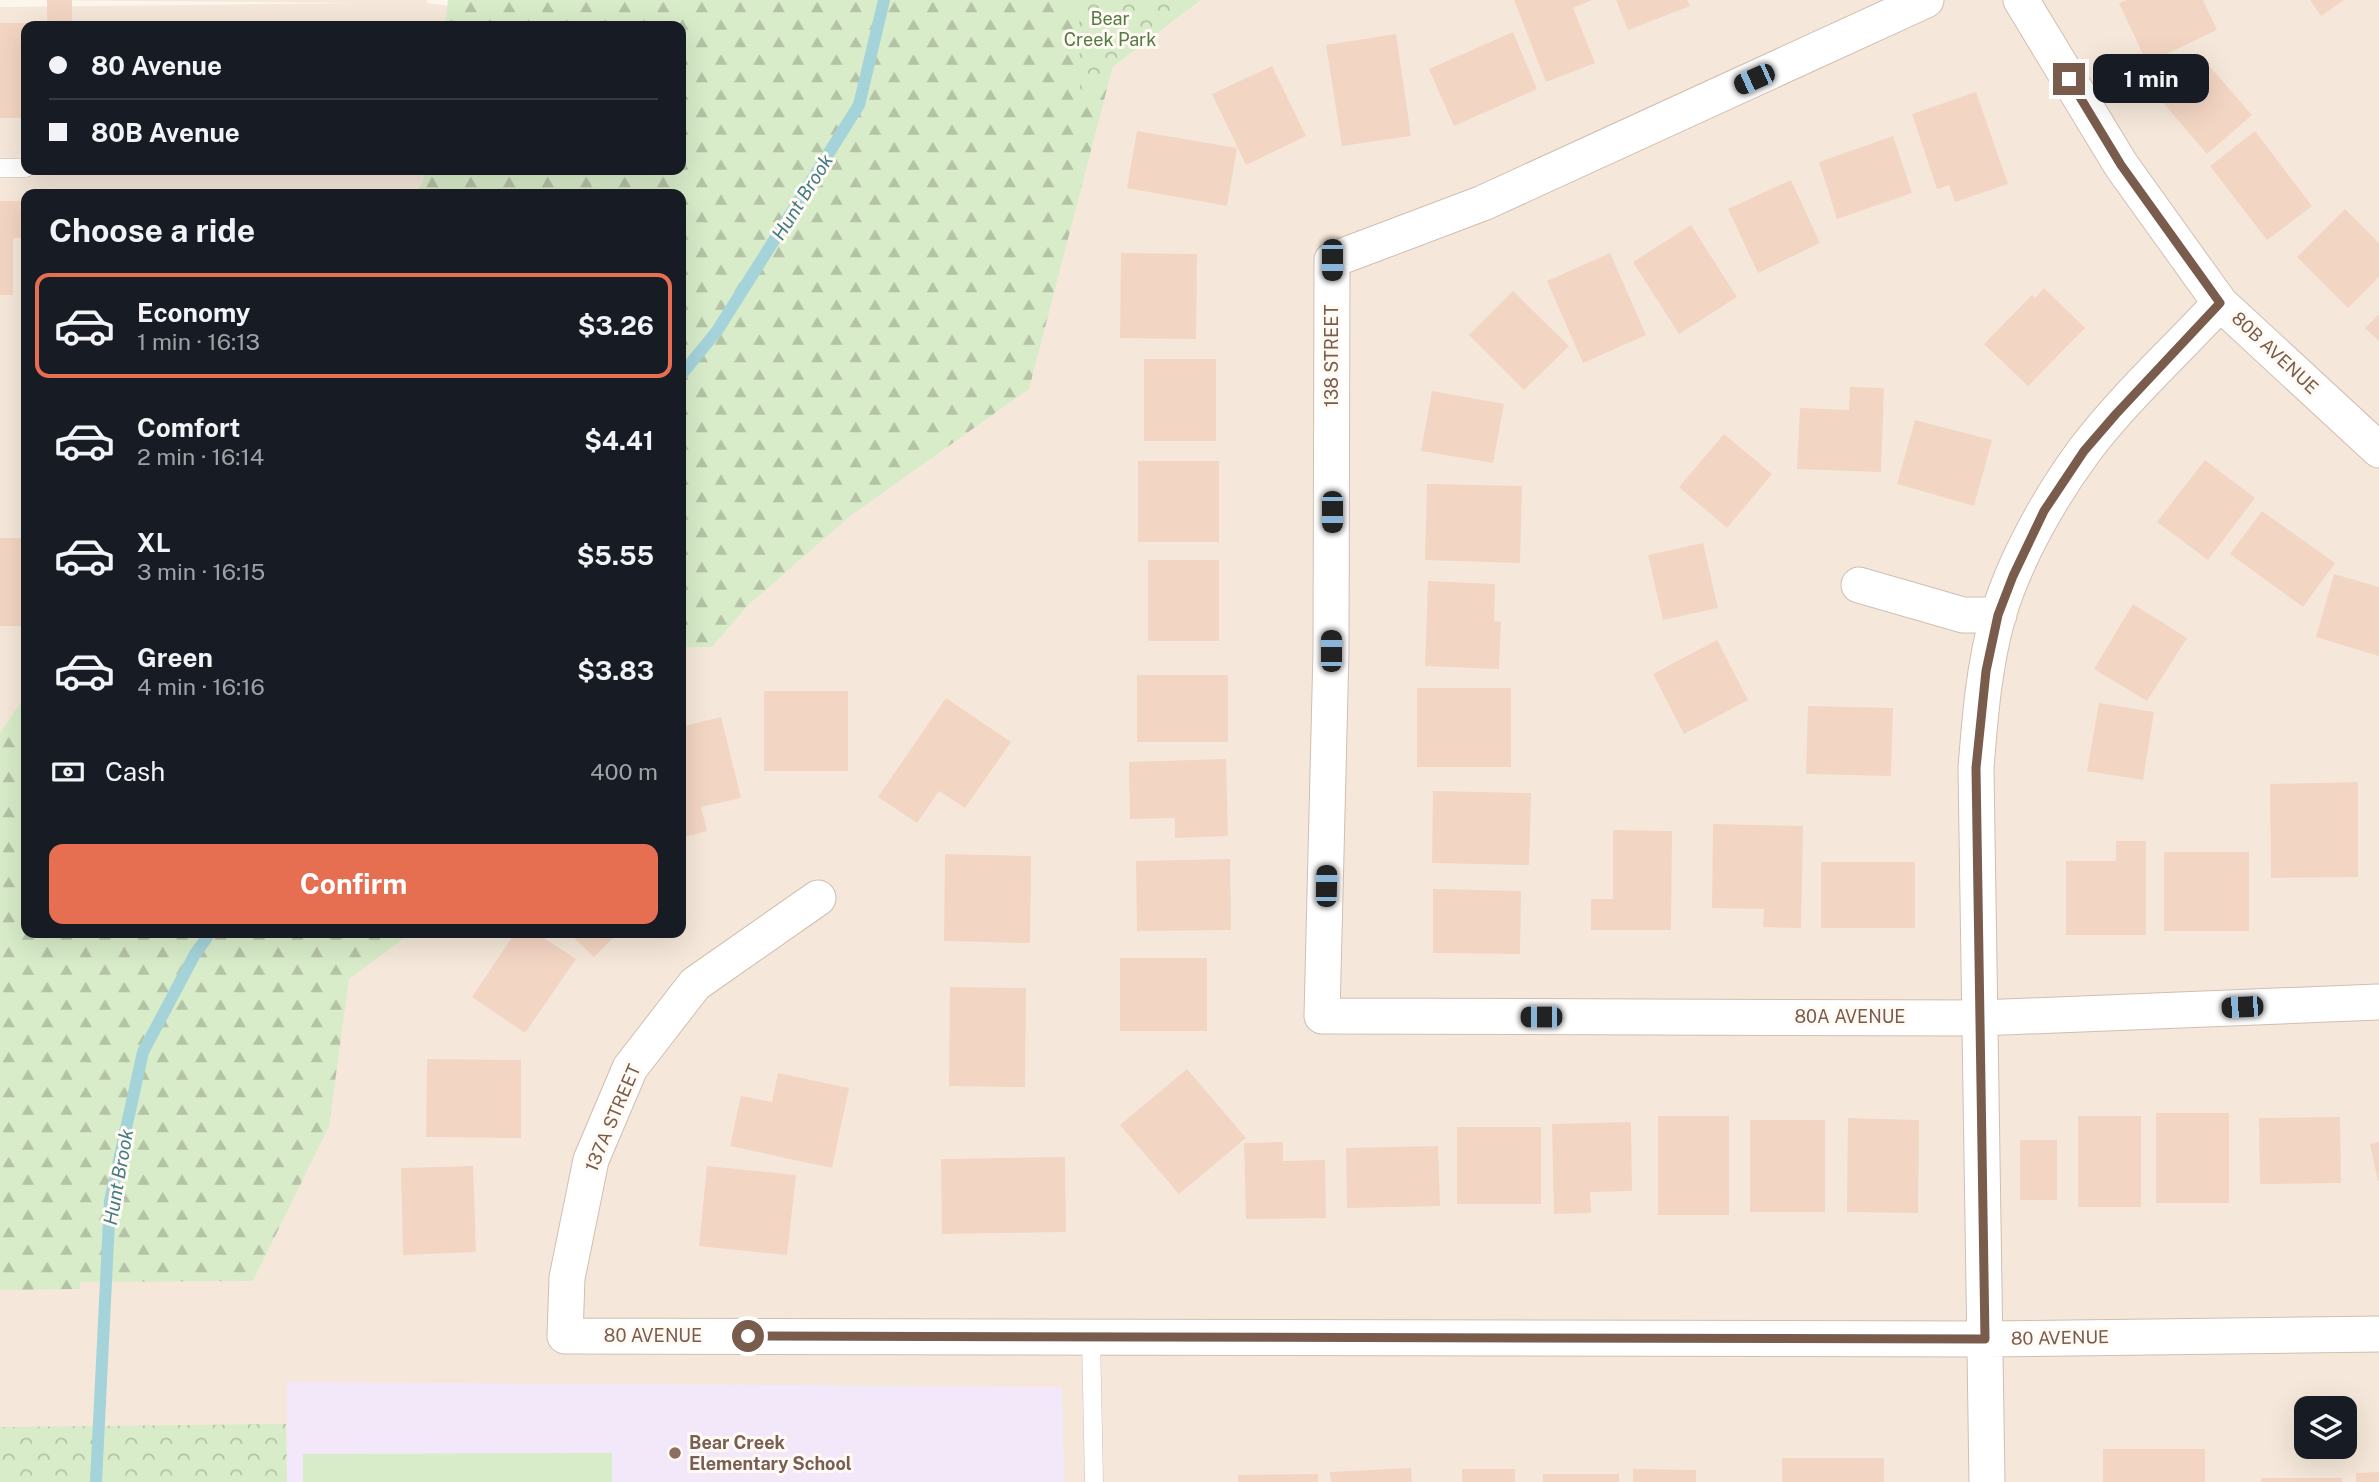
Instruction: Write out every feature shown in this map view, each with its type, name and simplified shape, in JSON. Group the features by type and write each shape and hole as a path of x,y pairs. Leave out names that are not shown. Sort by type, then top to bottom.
{"street":[{"name":"138 STREET","path":"1322,1016 1331,651 1332,260 1483,203 1926,0"},
{"name":"80B AVENUE","path":"2021,0 2121,165 2220,303 2379,450"},
{"path":"1987,1482 1976,768 1986,671 1998,615 2044,511 2084,451 2220,303"},
{"path":"1859,585 1963,615 1998,615"},
{"name":"137A STREET","path":"565,1336 567,1279 591,1160 630,1068 695,984 818,898"},
{"name":"80A AVENUE","path":"1322,1016 1980,1018 2378,1002"},
{"name":"80 AVENUE","path":"565,1336 1985,1339 2379,1334"}],"lane":[{"path":"0,168 21,168"},
{"path":"1091,1337 1094,1482"}],"shaded area":[{"path":"24,0 427,0 427,3 559,21 21,21 21,175 686,175 686,169 1080,92 1201,0 2379,0 2379,1482 0,1482 0,7 361,3"},
{"name":"Bear Creek Elementary School","path":"287,1382 1062,1387 1064,1482 287,1482"}],"green space":[{"path":"448,0 1130,0 1029,389 850,516 747,606 712,647 686,647 686,189 418,189 423,183 424,175 686,175 686,21 446,21"},
{"name":"Bear Creek Park","path":"1079,0 1201,0 1080,92"},
{"path":"21,702 21,938 404,938 349,979 329,1126 253,1281 80,1282 80,1289 0,1290 0,733"},
{"path":"286,1424 287,1482 0,1482 0,1427"},
{"path":"612,1453 612,1482 303,1482 303,1454"}],"building":[{"path":"47,0 72,0 72,21 47,21"},
{"path":"1514,0 1592,0 1573,8 1595,63 1546,82"},
{"path":"1616,0 1687,0 1690,6 1628,30"},
{"path":"2127,0 2203,0 2217,30 2147,63 2119,3"},
{"path":"2310,0 2344,0 2321,16"},
{"path":"0,23 21,23 21,118 0,118"},
{"path":"1513,32 1537,89 1454,126 1429,69"},
{"path":"1396,34 1411,136 1342,146 1326,45"},
{"path":"2198,53 2252,115 2207,154 2153,91"},
{"path":"1272,66 1306,136 1246,165 1212,94"},
{"path":"1976,92 2008,184 1955,202 1949,185 1937,189 1912,114"},
{"path":"1137,131 1237,148 1227,206 1127,188"},
{"path":"2255,131 2312,206 2267,240 2210,166"},
{"path":"1893,136 1912,193 1837,219 1819,162"},
{"path":"1791,180 1820,243 1758,273 1728,209"},
{"path":"0,201 21,201 21,238 13,238 13,295 0,295"},
{"path":"2345,209 2379,243 2379,277 2348,308 2297,257"},
{"path":"1691,225 1737,297 1679,334 1633,262"},
{"path":"1121,253 1197,254 1196,339 1120,338"},
{"path":"1610,253 1646,335 1583,363 1547,281"},
{"path":"2044,288 2085,328 2028,386 1984,344 2032,295 2035,298"},
{"path":"1513,291 1569,346 1524,390 1469,335"},
{"path":"2379,314 2379,341 2365,328"},
{"path":"1144,359 1216,359 1216,441 1144,441"},
{"path":"1850,387 1884,388 1881,472 1797,469 1800,408 1849,410"},
{"path":"1432,391 1504,404 1493,463 1421,451"},
{"path":"1915,420 1992,440 1974,506 1897,484"},
{"path":"1724,434 1772,474 1727,528 1679,487"},
{"path":"2205,460 2255,498 2208,560 2157,522"},
{"path":"1138,461 1219,461 1219,542 1138,542"},
{"path":"1427,484 1522,486 1520,563 1425,560"},
{"path":"2262,511 2335,563 2303,607 2230,554"},
{"path":"0,538 21,538 21,626 0,626"},
{"path":"1703,543 1718,608 1663,620 1648,555"},
{"path":"1148,560 1219,560 1219,641 1148,641"},
{"path":"2334,574 2379,587 2379,656 2316,637"},
{"path":"1428,581 1495,584 1494,621 1501,622 1499,669 1425,666"},
{"path":"2133,604 2187,638 2147,701 2094,669"},
{"path":"1717,640 1748,700 1684,734 1653,674"},
{"path":"1137,675 1228,675 1228,742 1137,742"},
{"path":"1417,688 1511,688 1511,767 1417,767"},
{"path":"764,691 848,691 848,771 764,771"},
{"path":"946,698 1011,742 965,808 939,791 917,823 878,797"},
{"path":"2099,703 2154,712 2143,780 2087,771"},
{"path":"1808,706 1893,708 1891,776 1806,774"},
{"path":"721,717 741,798 701,807 707,831 686,837 686,726"},
{"path":"1226,759 1228,836 1175,838 1175,818 1130,819 1129,762"},
{"path":"2358,782 2358,877 2271,878 2270,784"},
{"path":"1433,791 1531,793 1529,865 1432,863"},
{"path":"1713,824 1803,826 1801,928 1763,927 1764,909 1712,908"},
{"path":"1613,830 1672,831 1671,930 1591,930 1591,899 1613,899"},
{"path":"2116,841 2146,841 2146,935 2066,935 2066,861 2116,861"},
{"path":"2164,852 2249,852 2249,931 2164,931"},
{"path":"945,854 1031,856 1030,943 944,941"},
{"path":"1230,859 1231,930 1137,931 1136,861"},
{"path":"1821,862 1915,862 1915,928 1821,928"},
{"path":"1433,889 1521,891 1520,954 1433,953"},
{"path":"512,938 544,938 576,959 525,1033 472,997"},
{"path":"574,938 613,938 594,957"},
{"path":"1120,958 1207,958 1207,1031 1120,1031"},
{"path":"950,987 1026,988 1025,1087 949,1086"},
{"path":"427,1059 521,1060 521,1138 426,1137"},
{"path":"1187,1069 1246,1138 1179,1194 1120,1125"},
{"path":"778,1073 849,1088 832,1168 730,1146 741,1096 772,1102"},
{"path":"2156,1113 2229,1113 2229,1203 2156,1203"},
{"path":"1658,1116 1729,1116 1729,1215 1658,1215"},
{"path":"2078,1116 2141,1116 2141,1207 2078,1207"},
{"path":"2340,1117 2341,1183 2260,1184 2259,1118"},
{"path":"1848,1118 1919,1120 1918,1213 1847,1212"},
{"path":"1750,1120 1825,1120 1825,1212 1750,1212"},
{"path":"1631,1122 1632,1191 1590,1192 1591,1213 1554,1214 1552,1124"},
{"path":"1457,1127 1541,1127 1541,1204 1457,1204"},
{"path":"2020,1140 2057,1140 2057,1200 2020,1200"},
{"path":"1283,1142 1283,1161 1325,1160 1326,1218 1246,1219 1244,1143"},
{"path":"2379,1142 2379,1181 2378,1181 2370,1144"},
{"path":"1438,1146 1440,1206 1347,1208 1346,1148"},
{"path":"1065,1157 1066,1232 942,1234 941,1159"},
{"path":"473,1166 476,1252 403,1255 401,1168"},
{"path":"707,1166 796,1175 787,1255 699,1246"},
{"path":"2103,1449 2205,1449 2205,1482 2103,1482"},
{"path":"1782,1458 1884,1458 1884,1482 1782,1482"},
{"path":"1411,1468 1412,1482 1331,1482 1330,1472"},
{"path":"1462,1469 1515,1469 1515,1482 1462,1482"},
{"path":"1633,1469 1696,1470 1696,1482 1633,1482"},
{"path":"2379,1472 2379,1482 2356,1482 2356,1473"},
{"path":"1318,1474 1318,1482 1238,1482 1238,1475"},
{"path":"1543,1474 1619,1474 1619,1482 1543,1482"},
{"path":"2261,1478 2342,1478 2342,1482 2261,1482"}],"waterway":[{"name":"Hunt Brook","path":"686,369 717,331 859,105 884,0"},
{"name":"Hunt Brook","path":"96,1482 110,1201 143,1052 195,954 206,938"}],"place":[{"name":"Bear Creek Elementary School","path":"675,1453"}],"route":[{"path":"748,1336 1985,1339 1976,768 1986,671 1998,615 2044,511 2084,451 2220,303 2121,165 2069,79"}]}
